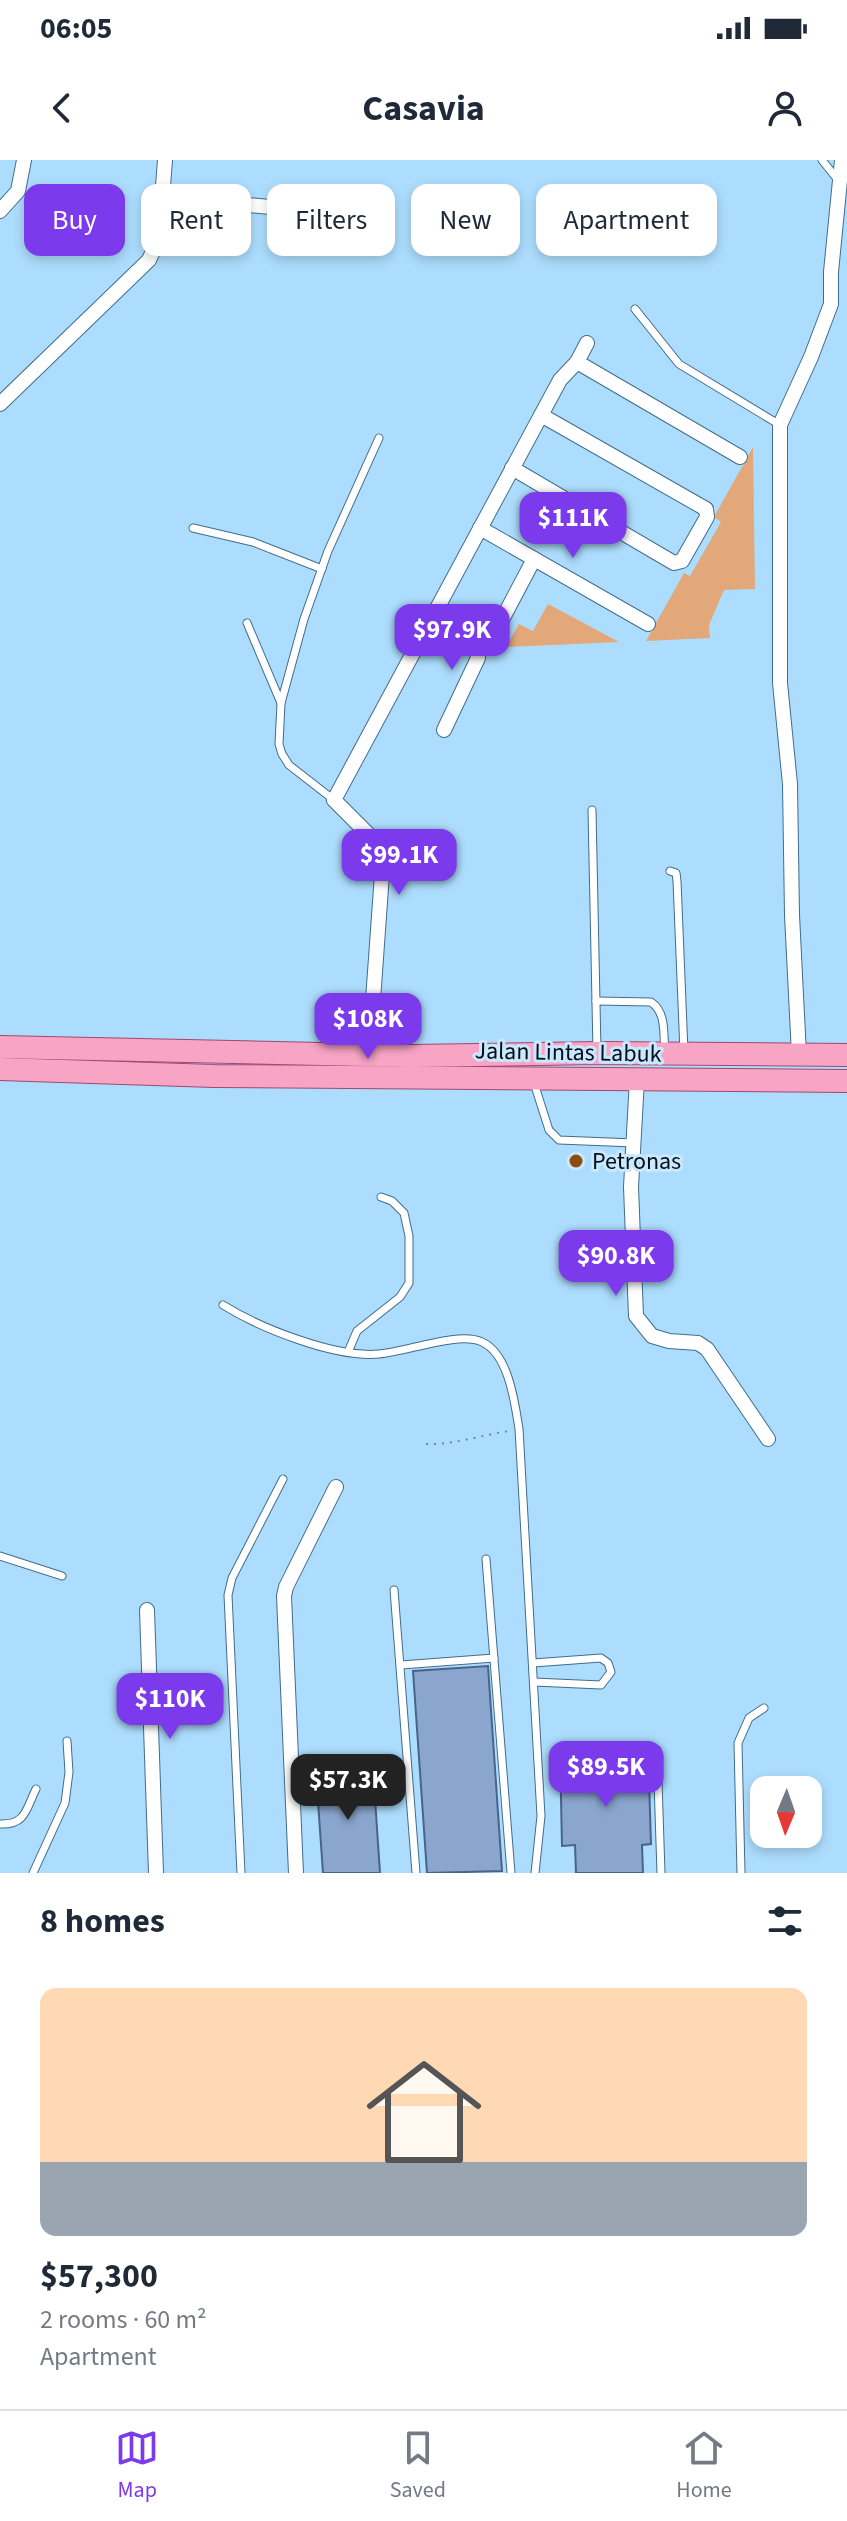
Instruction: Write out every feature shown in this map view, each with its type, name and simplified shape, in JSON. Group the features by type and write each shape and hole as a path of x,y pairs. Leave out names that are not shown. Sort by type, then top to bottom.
{"main road":[{"name":"Jalan Lintas Labuk","path":"0,1047 411,1056 597,1053 847,1055"},
{"path":"0,1056 68,1059 74,1061 78,1071 71,1080 59,1082 0,1081"},
{"name":"Jalan Lintas Labuk","path":"0,1069 214,1076 847,1081"}],"street":[{"path":"0,211 18,191 24,160"},
{"path":"163,184 165,160"},
{"path":"799,1055 790,784 780,683 780,425 831,304 838,180 842,160"},
{"path":"0,404 151,256"},
{"path":"332,1055 362,1043 371,1028 383,860 376,842 334,800 560,380 577,362 587,343"},
{"path":"577,362 740,457"},
{"path":"512,468 674,563 682,561 708,512 541,415"},
{"path":"480,528 648,624"},
{"path":"495,633 534,559"},
{"path":"429,622 472,648 478,658 444,730"},
{"path":"371,1028 376,1039 387,1049 411,1056"},
{"path":"637,1079 631,1187 636,1316 652,1336 698,1343 707,1349 768,1439"},
{"path":"296,1873 284,1596 336,1487"},
{"path":"147,1610 156,1873"}],"lane":[{"path":"822,160 838,180"},
{"path":"635,309 679,364 780,425"},
{"path":"334,800 289,765 282,754 279,744 281,703 304,619 322,569 379,438"},
{"path":"193,528 253,542 322,569"},
{"path":"247,623 281,703"},
{"path":"592,810 597,1053"},
{"path":"670,871 676,873 677,881 674,1054"},
{"path":"596,1001 651,1002 662,1015 674,1054"},
{"path":"532,1077 549,1130 559,1140 634,1143"},
{"path":"348,1352 357,1331 400,1297 409,1283 409,1236 404,1213 392,1201 381,1197"},
{"path":"223,1305 249,1321 348,1352 376,1355 462,1338 483,1342 497,1354 513,1389 519,1429 541,1816 535,1873"},
{"path":"241,1873 228,1595 232,1578 283,1479"},
{"path":"0,1556 62,1576"},
{"path":"486,1559 511,1873"},
{"path":"394,1590 416,1873"},
{"path":"401,1665 494,1658"},
{"path":"533,1663 601,1658 608,1663 611,1672 601,1685 534,1682"},
{"path":"741,1873 738,1743 749,1718 764,1708"},
{"path":"33,1873 65,1803 69,1772 67,1741"},
{"path":"657,1750 661,1873"},
{"path":"0,1824 14,1824 21,1820 36,1789"}],"path":[{"path":"426,1444 445,1445 456,1440 519,1429"}],"shaded area":[{"path":"753,447 755,589 724,590 709,625 710,638 646,641 684,573 690,576 721,522 714,517"},
{"path":"548,604 619,642 506,647 519,624 533,631"}],"building":[{"path":"488,1666 502,1871 427,1873 413,1671"},
{"path":"648,1749 651,1844 642,1845 643,1873 576,1873 575,1845 562,1846 560,1751"},
{"path":"373,1769 380,1873 323,1873 316,1773"}],"place":[{"name":"Petronas","path":"576,1161"}]}
